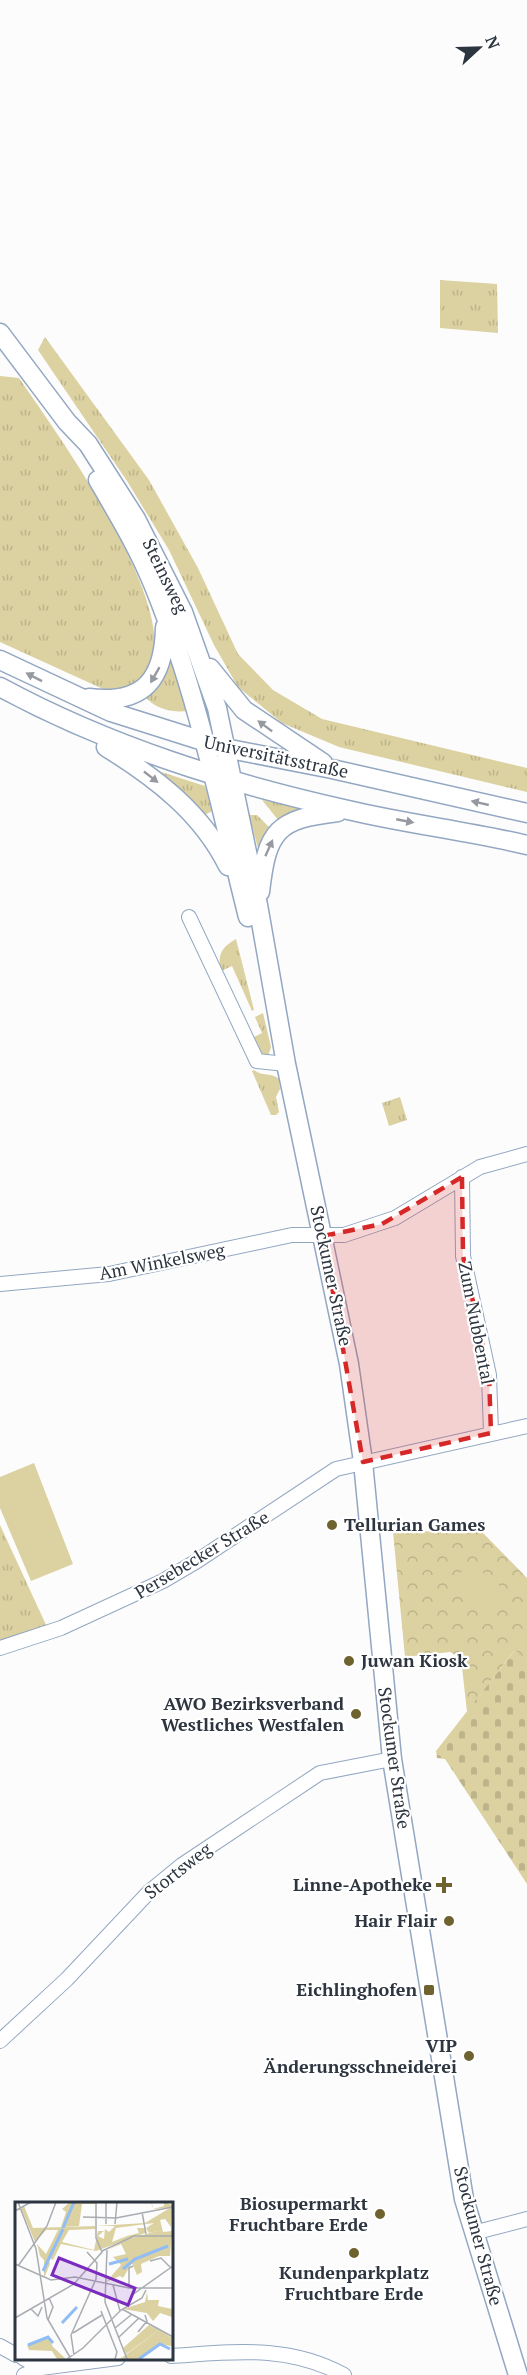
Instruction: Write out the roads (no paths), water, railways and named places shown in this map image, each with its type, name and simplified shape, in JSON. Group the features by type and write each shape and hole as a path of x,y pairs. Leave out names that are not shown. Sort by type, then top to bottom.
{"main road":[{"name":"Steinsweg","path":"0,333 67,422 88,444 136,519 162,566 196,645 217,708 225,748"},
{"name":"Steinsweg","path":"67,422 129,534 183,664 207,743"},
{"path":"69,694 92,699 114,698 137,693 146,687 157,674 162,662 166,619"},
{"path":"196,645 223,686 244,710 332,769"},
{"name":"Universitätsstraße","path":"0,660 69,694 144,723 207,743 527,813"},
{"name":"Universitätsstraße","path":"0,687 86,731 223,778 348,810 527,844"},
{"path":"86,731 155,781 204,824 252,907"},
{"name":"Stockumer Straße","path":"207,743 223,778 349,1364 363,1462 392,1759 451,2126 464,2199 473,2234 518,2375"},
{"name":"Stockumer Straße","path":"223,778 225,748"},
{"name":"Universitätsstraße","path":"252,907 264,860 280,830 302,816 348,810"}],"street":[{"path":"189,917 257,1061 286,1064"},
{"path":"323,1236 344,1235 382,1224 462,1177 491,1163 527,1154"},
{"name":"Zum Nubbental","path":"462,1177 463,1256 489,1375 491,1433"},
{"name":"Am Winkelsweg","path":"0,1284 110,1274 292,1235 323,1236"},
{"name":"Persebecker Straße","path":"0,1648 45,1634 128,1599 197,1562 336,1469 527,1426"},
{"name":"Stortsweg","path":"0,2041 67,1979 128,1913 182,1865 320,1773 392,1759"},
{"path":"473,2234 527,2219"},
{"path":"0,2346 15,2354"},
{"path":"172,2356 247,2352 297,2355 344,2375"},
{"path":"27,2360 41,2368"},
{"path":"24,2375 41,2368 103,2360"}],"place":[{"name":"Tellurian Games","path":"332,1525"},
{"name":"Juwan Kiosk","path":"349,1661"},
{"name":"AWO Bezirksverband Westliches Westfalen","path":"356,1714"},
{"name":"Linne-Apotheke","path":"444,1885"},
{"name":"Hair Flair","path":"449,1921"},
{"name":"Eichlinghofen","path":"429,1990"},
{"name":"VIP Änderungsschneiderei","path":"469,2056"},
{"name":"Biosupermarkt Fruchtbare Erde","path":"380,2214"},
{"name":"Kundenparkplatz Fruchtbare Erde","path":"354,2253"}]}
